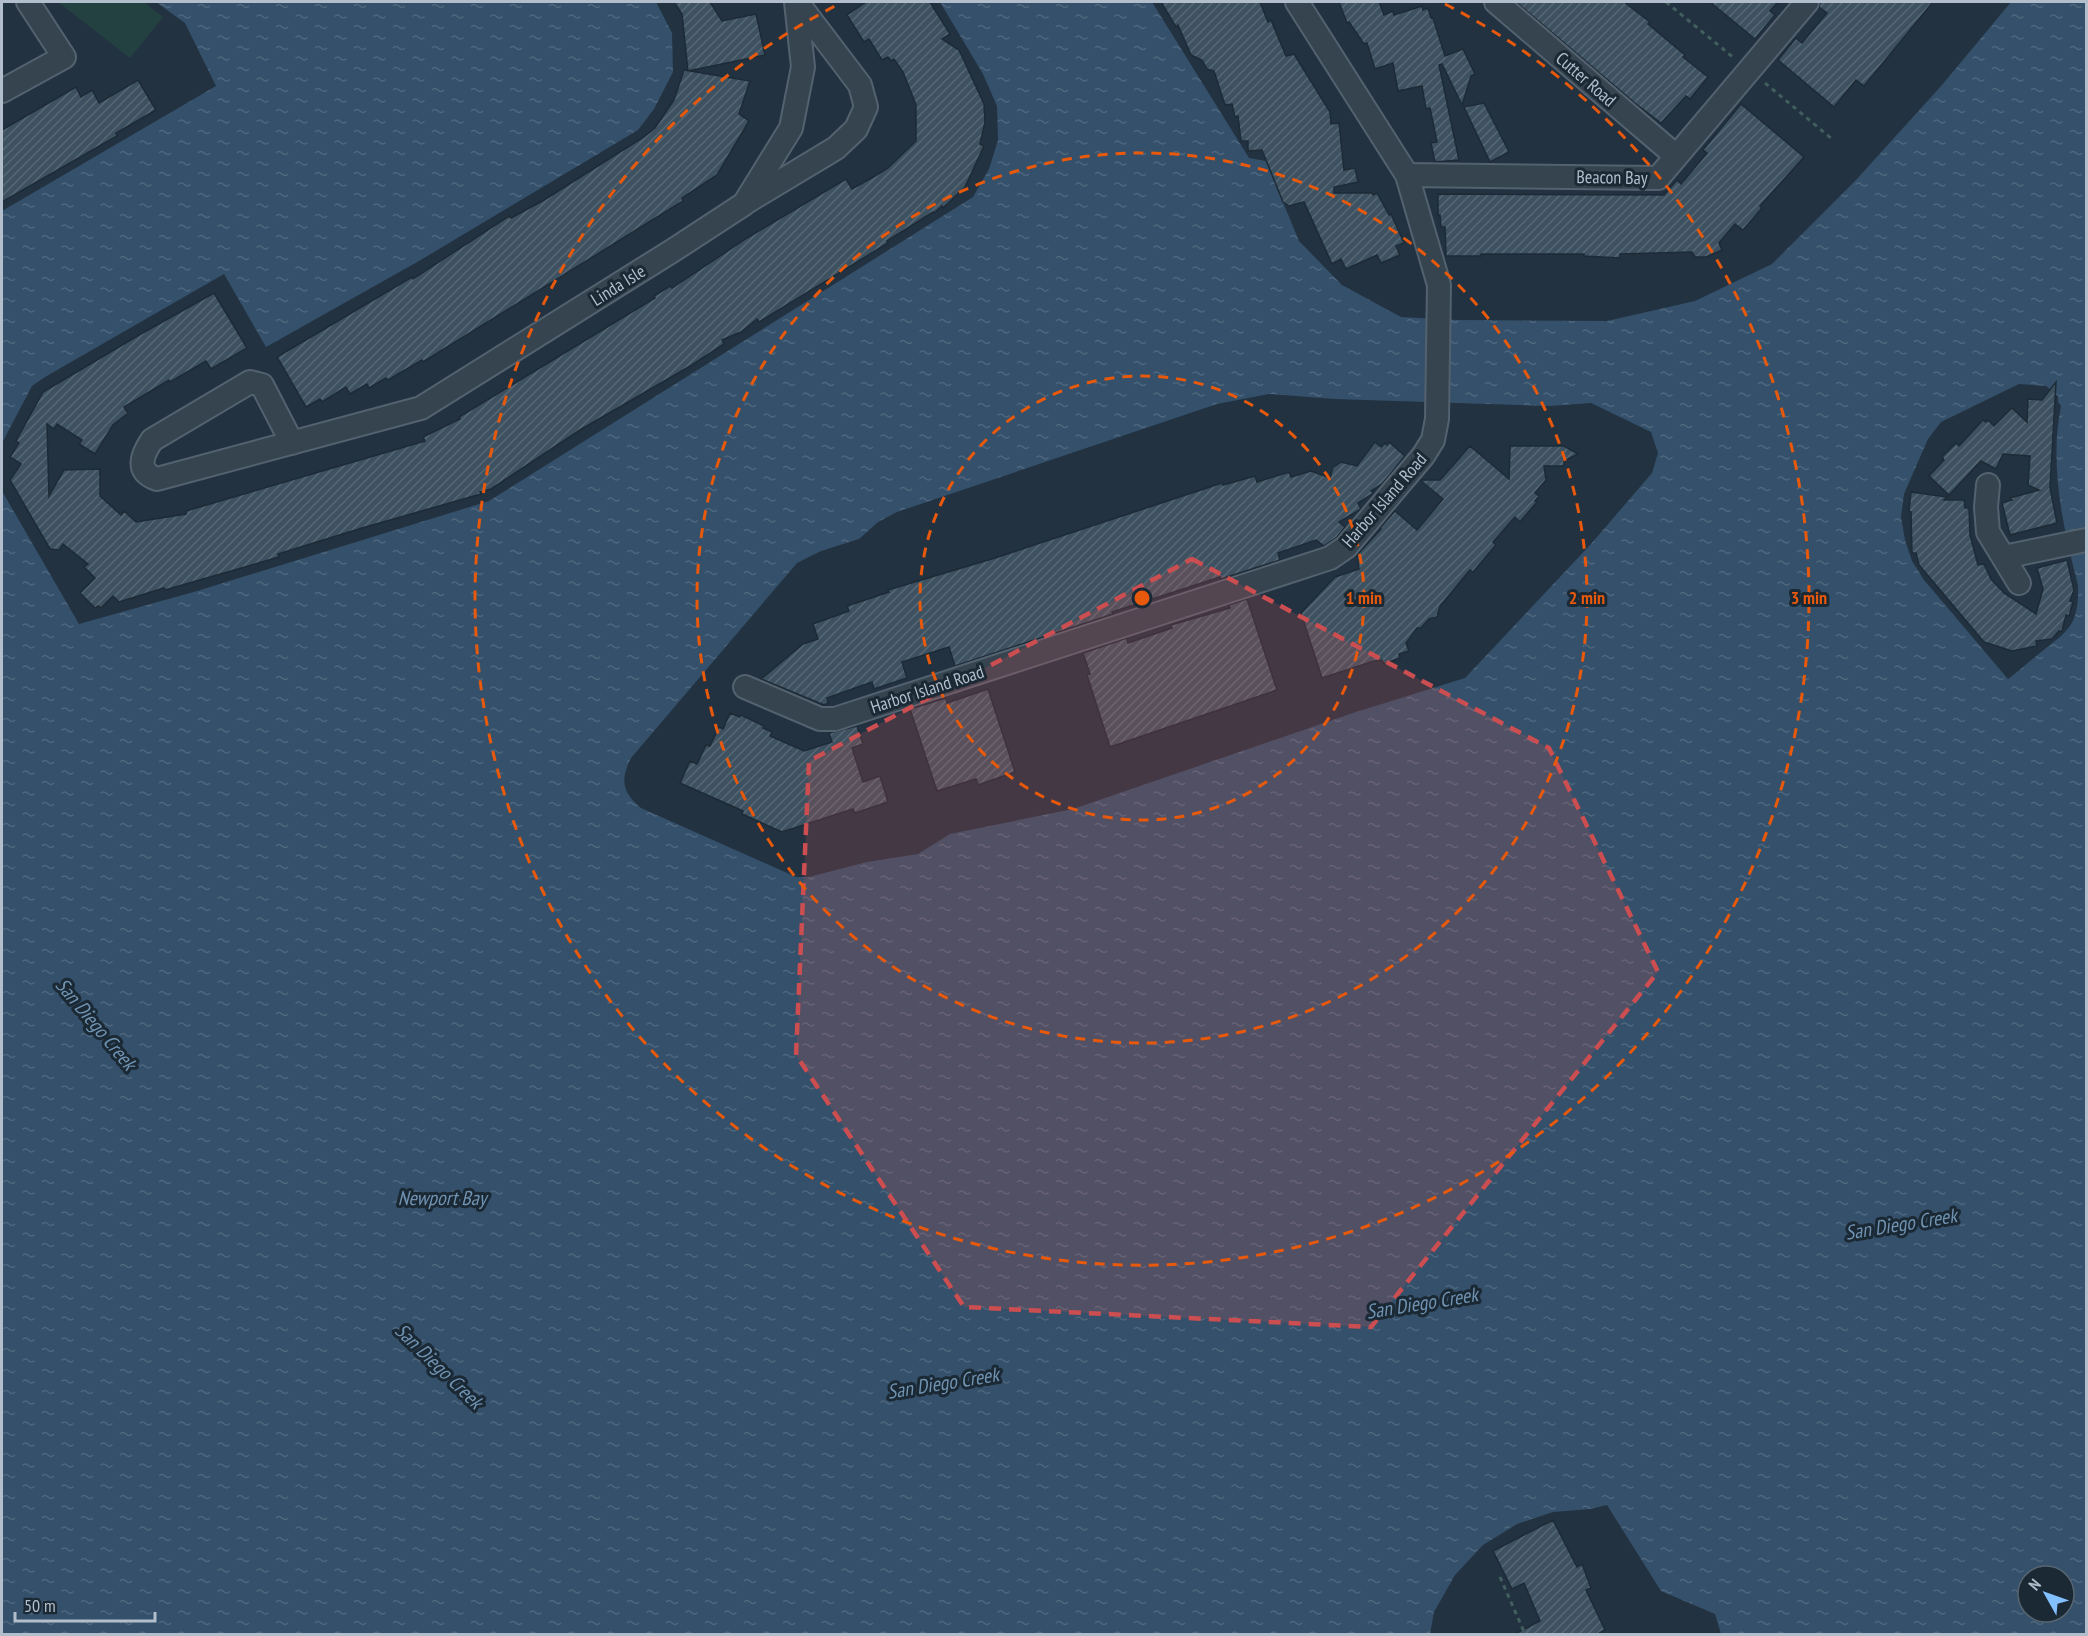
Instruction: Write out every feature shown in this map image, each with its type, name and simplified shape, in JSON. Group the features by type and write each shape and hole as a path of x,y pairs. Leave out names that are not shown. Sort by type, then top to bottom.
{"street":[{"path":"2,91 64,57 28,2"},
{"path":"744,204 836,148 856,129 866,107 860,85 796,2"},
{"name":"Linda Isle","path":"292,443 262,385 249,382 152,440 143,453 142,466 148,476 157,479 292,443 421,408 744,204 791,128 803,67 796,2"},
{"name":"Harbor Island Road","path":"745,687 820,719 835,719 1330,558 1346,547 1423,456 1433,440 1437,419 1439,285 1407,175 1297,2"},
{"name":"Cutter Road","path":"1496,2 1676,156"},
{"name":"Beacon Bay","path":"1407,175 1658,178 1806,2"},
{"path":"1988,485 1986,507 1988,532 2019,583"},
{"path":"2004,557 2079,542"}],"path":[{"path":"1500,1577 1525,1635"}],"highlighted area":[{"path":"1192,559 1549,748 1658,972 1371,1327 964,1307 796,1055 809,761"}],"green space":[{"path":"58,2 144,2 163,17 130,58"}],"water":[{"path":"156,2 656,2 672,33 673,72 654,109 638,130 419,261 266,347 224,274 32,386 2,443 2,211 216,86 185,23"},
{"name":"Newport Bay","path":"940,2 1152,2 1249,158 1266,161 1299,241 1342,285 1401,317 1457,320 1607,321 1695,301 1772,264 1856,180 1942,85 2011,2 2086,2 2086,1634 1721,1634 1715,1614 1661,1591 1607,1505 1553,1512 1517,1524 1483,1545 1455,1575 1434,1612 1430,1634 2,1634 2,491 79,624 197,591 489,501 973,197 989,169 998,140 997,106 983,74","holes":["2019,384 2046,386 2058,396 2061,406 2056,451 2057,474 2067,541 2078,585 2077,609 2065,632 2008,679 1924,580 1912,561 1901,517 1904,494 1928,439 1941,422","1269,394 1335,399 1550,406 1591,403 1651,432 1658,453 1652,473 1591,544 1465,678 1353,713 1073,809 950,834 918,854 867,862 809,877 796,877 641,808 630,797 624,779 631,758 797,563 821,551 859,539 878,522 897,512 1217,404"]}],"building":[{"path":"674,2 710,2 722,21 756,14 765,55 688,71 682,14"},
{"path":"866,2 930,2 950,34 942,39 959,50 984,104 985,122 980,144 984,146 965,187 943,208 942,206 887,241 888,243 759,322 757,319 741,332 722,340 724,344 692,365 580,430 491,489 480,492 481,494 362,528 278,554 279,557 165,590 164,588 119,602 113,596 101,608 98,606 95,608 80,593 95,578 84,567 88,564 63,544 59,550 50,549 10,480 21,464 10,457 19,443 16,441 43,392 214,293 247,348 211,369 206,361 124,407 128,413 113,425 95,454 79,444 82,440 57,424 54,429 47,424 49,496 64,470 100,469 100,496 121,515 124,511 136,522 186,514 186,511 425,441 423,437 460,419 459,417 846,179 852,189 875,176 888,168 916,141 916,105 903,72 894,59 891,61 888,57 882,60 869,39 864,42 847,15"},
{"path":"1161,2 1260,2 1268,22 1271,20 1286,56 1294,54 1330,112 1331,124 1339,123 1344,170 1355,168 1358,182 1334,187 1334,193 1372,193 1373,195 1377,193 1389,215 1391,214 1404,243 1396,246 1400,255 1381,263 1377,255 1346,269 1341,259 1332,264 1304,202 1289,206 1283,202 1262,150 1248,151 1248,141 1241,141 1238,116 1235,117 1232,104 1225,105 1214,71 1207,69 1202,60 1191,55 1178,25 1176,27"},
{"path":"1339,2 1379,2 1384,15 1393,11 1394,15 1422,6 1423,10 1428,8 1445,56 1463,49 1475,74 1471,76 1462,105 1442,64 1439,65 1459,160 1435,162 1431,143 1437,142 1430,108 1426,109 1422,86 1398,91 1393,63 1375,69 1367,43 1364,44 1349,22 1347,23"},
{"path":"1516,2 1624,2 1650,22 1648,24 1708,77 1690,99 1686,96 1661,123"},
{"path":"1710,2 1778,2 1770,11 1775,15 1755,39"},
{"path":"1820,2 1933,2 1864,86 1856,80 1834,107 1778,60 1796,38 1802,43 1827,13 1819,7"},
{"path":"684,70 750,81 739,114 749,121 717,175 682,198 683,201 423,362 422,360 388,380 386,378 369,388 367,384 350,394 346,387 322,402 320,399 306,407 277,357 412,277 413,279 509,216 511,218 544,200 644,137 655,128 674,100"},
{"path":"138,80 156,110 116,133 117,136 2,202 2,130 76,87 81,97 92,90 99,103"},
{"path":"1484,103 1509,152 1490,162 1464,107"},
{"path":"1741,104 1804,157 1760,206 1762,208 1743,230 1735,224 1719,243 1722,250 1706,257 1695,257 1692,252 1620,254 1620,258 1584,256 1584,254 1446,256 1445,227 1441,227 1440,215 1438,215 1438,194 1664,195 1677,180 1681,184 1707,153 1703,150"},
{"path":"2056,382 2050,488 2057,523 2010,535 2002,503 2012,500 2010,498 2039,490 2028,485 2030,456 2003,454 1996,469 1981,461 1949,495 1929,476 1944,460 1942,457 1956,443 1959,446 1983,420 1986,422 1988,420 1994,426 2012,408 2027,422 2028,399 2042,400"},
{"path":"1375,442 1381,447 1389,442 1405,456 1382,484 1371,491 1374,493 1358,503 1361,509 1339,522 1345,527 1337,537 1324,546 1316,540 1278,553 1280,560 1112,612 1113,614 955,666 949,647 902,662 907,678 874,689 872,682 827,698 828,703 824,705 761,679 803,644 818,639 813,624 849,611 847,606 889,592 888,590 995,558 1222,483 1223,485 1255,476 1257,482 1289,472 1291,477 1311,471 1330,478 1333,467 1341,462 1357,466"},
{"path":"1470,446 1509,479 1510,446 1564,446 1578,454 1564,461 1564,466 1544,466 1546,480 1535,493 1539,496 1535,501 1537,502 1520,522 1515,517 1493,542 1496,545 1473,572 1470,570 1440,606 1437,617 1429,619 1421,628 1417,628 1406,643 1409,651 1399,654 1400,658 1384,664 1382,660 1374,661 1322,678 1301,613 1335,577 1359,569 1357,555 1395,511 1417,530 1443,499 1420,480 1440,480"},
{"path":"1911,492 1947,497 1944,500 1964,500 1965,508 1969,508 1970,535 1978,565 1984,564 1991,579 2004,593 2036,614 2043,589 2037,568 2067,560 2074,590 2070,601 2073,602 2069,616 2066,615 2062,631 2059,631 2052,639 2036,641 2037,646 2012,651 1984,642 1919,565 1916,553 1912,553 1911,512 1909,511"},
{"path":"1247,599 1277,690 1110,747 1087,675 1090,674 1083,653 1127,638 1128,643 1172,628 1171,625 1230,608 1229,605"},
{"path":"988,689 1015,772 978,785 976,779 937,791 910,709 946,698 947,703"},
{"path":"730,713 740,717 741,715 764,726 763,728 772,732 770,736 804,751 832,742 829,733 857,726 863,744 852,748 863,782 880,776 888,802 855,813 853,809 782,832 742,814 743,811 680,783 690,761 697,764 706,745 710,746 719,727 723,729"},
{"path":"1553,1520 1577,1567 1582,1564 1591,1588 1586,1590 1605,1630 1596,1635 1513,1635 1540,1621 1524,1583 1512,1589 1493,1551"}],"water label":[{"name":"San Diego Creek","path":"96,1024"},
{"name":"San Diego Creek","path":"1901,1224"},
{"name":"San Diego Creek","path":"1422,1303"},
{"name":"San Diego Creek","path":"439,1366"},
{"name":"San Diego Creek","path":"943,1383"}]}
